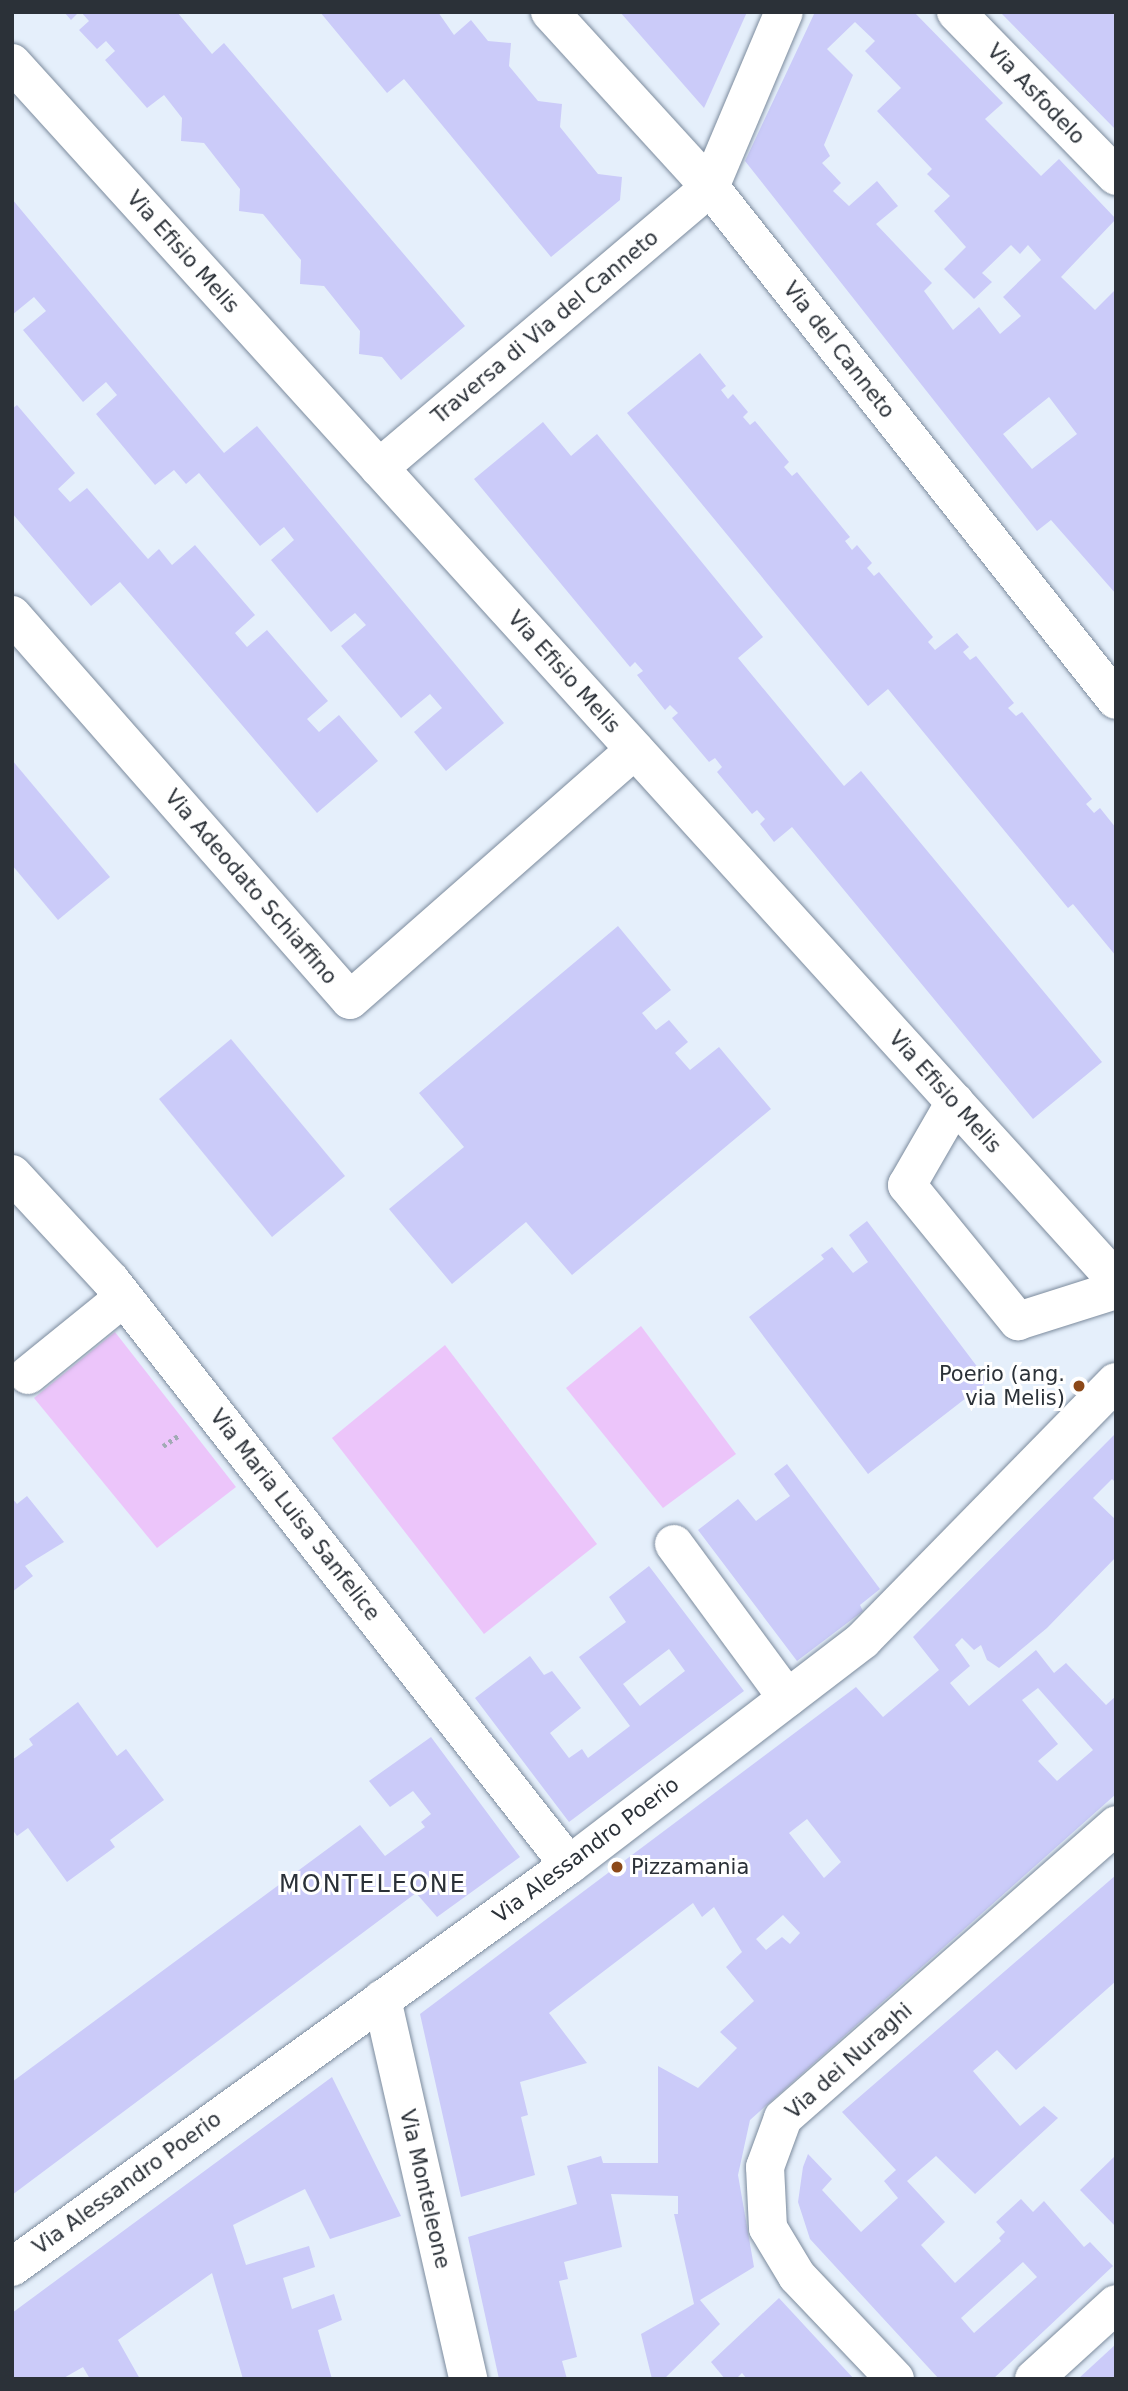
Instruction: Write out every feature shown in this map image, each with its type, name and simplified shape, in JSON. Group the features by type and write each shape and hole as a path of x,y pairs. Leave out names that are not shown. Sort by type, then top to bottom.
{"street":[{"name":"Via del Canneto","path":"550,12 710,187 1116,700"},
{"path":"710,187 784,12"},
{"name":"Via Asfodelo","path":"956,12 1116,176"},
{"name":"Via Efisio Melis","path":"12,63 1116,1280"},
{"name":"Traversa di Via del Canneto","path":"379,468 710,187"},
{"name":"Via Adeodato Schiaffino","path":"12,615 349,1000 635,750"},
{"path":"955,1102 907,1185 1018,1321 1116,1290"},
{"name":"Via Maria Luisa Sanfelice","path":"12,1174 123,1298 569,1865"},
{"path":"28,1375 123,1298"},
{"name":"Via Alessandro Poerio","path":"12,2267 569,1865 863,1640 1116,1382"},
{"path":"674,1544 787,1698"},
{"name":"Via dei Nuraghi","path":"895,2379 797,2276 768,2228 765,2167 783,2118 1116,1825"},
{"name":"Via Monteleone","path":"382,1998 468,2379"},
{"path":"1034,2379 1116,2304"}],"shaded area":[{"path":"641,1326 736,1454 663,1508 566,1388"},
{"path":"115,1332 236,1487 157,1548 34,1398"},
{"path":"445,1345 597,1544 484,1634 332,1438"}],"building":[{"path":"64,12 79,12 71,20"},
{"path":"81,12 177,12 212,54 224,43 465,326 401,380 382,357 359,354 360,331 324,286 300,284 301,260 263,214 239,211 240,189 204,143 181,141 182,118 164,95 147,108 105,60 115,51 106,41 97,49 79,30 89,21"},
{"path":"320,12 438,12 454,35 471,20 488,41 511,43 509,66 538,101 562,104 560,127 598,174 622,177 620,200 551,257 404,79 387,93"},
{"path":"620,12 747,12 704,108"},
{"path":"815,12 914,12 1003,103 985,119 1041,176 1059,159 1116,219 1061,277 1095,310 1116,289 1116,594 1051,520 1037,531 745,161","holes":["855,22 875,41 865,51 901,88 877,111 932,169 927,174 950,196 934,211 966,247 944,269 974,299 992,282 982,273 1011,245 1020,254 1028,245 1041,260 1003,297 1021,316 1000,334 979,307 953,330 924,291 932,283 876,224 898,206 877,181 849,206 833,191 841,183 822,163 830,156 824,145 853,75 827,49","1049,397 1077,434 1032,469 1003,434"]},
{"path":"1000,12 1116,12 1116,130"},
{"path":"12,199 224,453 257,426 504,723 446,771 414,732 442,708 430,694 401,718 341,646 366,625 355,613 331,632 271,560 294,540 284,527 260,546 199,473 186,484 174,470 155,485 96,414 117,395 106,382 83,402 23,330 46,311 34,297 12,315"},
{"path":"700,353 726,386 721,390 728,399 733,394 748,412 743,417 750,425 755,421 789,462 784,467 792,476 797,472 850,537 845,541 852,550 857,545 872,563 867,568 874,576 879,572 933,637 928,642 935,650 957,633 969,647 963,652 970,660 976,656 1014,703 1008,708 1016,716 1022,712 1092,799 1086,804 1094,813 1100,808 1116,828 1116,956 1073,904 1068,908 888,689 868,706 627,413"},
{"path":"17,405 75,473 58,489 70,502 87,488 148,559 159,549 172,565 195,545 255,615 235,633 247,647 267,630 328,701 307,719 319,732 339,715 378,761 317,813 120,582 91,606 12,513 12,409"},
{"path":"543,422 571,456 597,434 763,637 738,658 844,786 861,771 1102,1062 1033,1119 792,827 774,842 760,824 765,819 757,810 752,814 717,772 722,767 715,758 709,762 672,718 678,713 670,705 665,710 637,675 643,671 635,662 630,667 474,479"},
{"path":"12,760 110,877 58,920 12,865"},
{"path":"618,926 671,990 642,1013 656,1030 669,1020 688,1042 675,1053 690,1070 719,1047 771,1109 572,1275 526,1222 452,1284 389,1209 464,1147 419,1093"},
{"path":"231,1039 345,1176 272,1237 159,1099"},
{"path":"867,1221 988,1381 868,1474 749,1317 824,1259 821,1255 832,1247 853,1273 868,1262 849,1235"},
{"path":"1116,1433 1116,1483 1112,1479 1093,1498 1116,1520 1116,1557 1047,1628 999,1668 987,1660 981,1645 974,1650 962,1638 955,1645 970,1666 950,1683 969,1706 1036,1650 1054,1673 1066,1663 1106,1705 1116,1696 1116,1794 750,2120 738,2175 754,2267 700,2300 720,2324 664,2379 652,2379 641,2334 694,2304 674,2214 678,2214 678,2196 611,2194 622,2247 564,2262 568,2279 559,2281 577,2357 562,2361 567,2379 499,2379 468,2237 577,2204 567,2166 601,2156 603,2163 658,2163 658,2066 698,2088 737,2048 720,2032 754,2001 726,1967 742,1952 714,1907 702,1917 693,1903 549,2013 587,2063 520,2082 528,2115 521,2117 535,2175 461,2197 420,2014 856,1687 883,1717 939,1670 913,1637","holes":["1038,1688 1093,1750 1057,1781 1038,1761 1058,1744 1022,1700","807,1819 841,1862 824,1878 789,1833","783,1915 800,1933 790,1944 782,1937 766,1950 756,1939"]},
{"path":"787,1464 880,1589 860,1605 863,1611 797,1661 698,1530 738,1499 756,1521 790,1496 774,1474"},
{"path":"27,1496 64,1542 25,1566 33,1576 12,1592 12,1498 17,1504"},
{"path":"649,1566 744,1691 569,1822 475,1698 530,1656 544,1675 552,1671 581,1708 550,1733 569,1758 582,1749 588,1758 630,1726 579,1657 626,1622 609,1597","holes":["669,1649 685,1671 640,1706 623,1684"]},
{"path":"78,1702 117,1756 126,1749 164,1800 110,1840 115,1847 67,1882 28,1828 17,1836 12,1829 12,1760 33,1745 29,1739"},
{"path":"431,1737 520,1857 437,1917 416,1893 12,2195 12,2082 360,1825 385,1856 425,1827 421,1822 431,1814 413,1791 390,1807 369,1781"},
{"path":"1116,1875 1116,1981 1016,2070 997,2050 973,2071 1020,2126 1044,2106 1058,2118 975,2194 936,2156 907,2181 945,2222 921,2245 955,2283 1001,2241 999,2238 1005,2232 996,2222 1021,2199 1033,2212 1044,2201 1084,2247 1090,2242 1113,2266 993,2379 939,2379 810,2239 798,2202 803,2167 808,2154 832,2179 822,2190 861,2232 898,2198 884,2181 896,2170 842,2112","holes":["1023,2262 1037,2277 974,2333 961,2318"]},
{"path":"332,2077 401,2216 330,2239 305,2189 233,2225 246,2265 309,2246 315,2267 283,2278 292,2309 334,2294 342,2320 318,2330 332,2379 243,2379 212,2273 118,2340 140,2379 90,2379 83,2367 62,2379 12,2379 12,2313"},
{"path":"1116,2155 1116,2227 1080,2190"},
{"path":"779,2298 854,2379 747,2379 742,2373 736,2379 725,2379 711,2362"},
{"path":"1116,2344 1116,2379 1078,2379"}],"place":[{"name":"Poerio (ang. via Melis)","path":"1079,1386"},
{"name":"Pizzamania","path":"617,1867"}],"district":[{"name":"MONTELEONE","path":"373,1885"}]}
